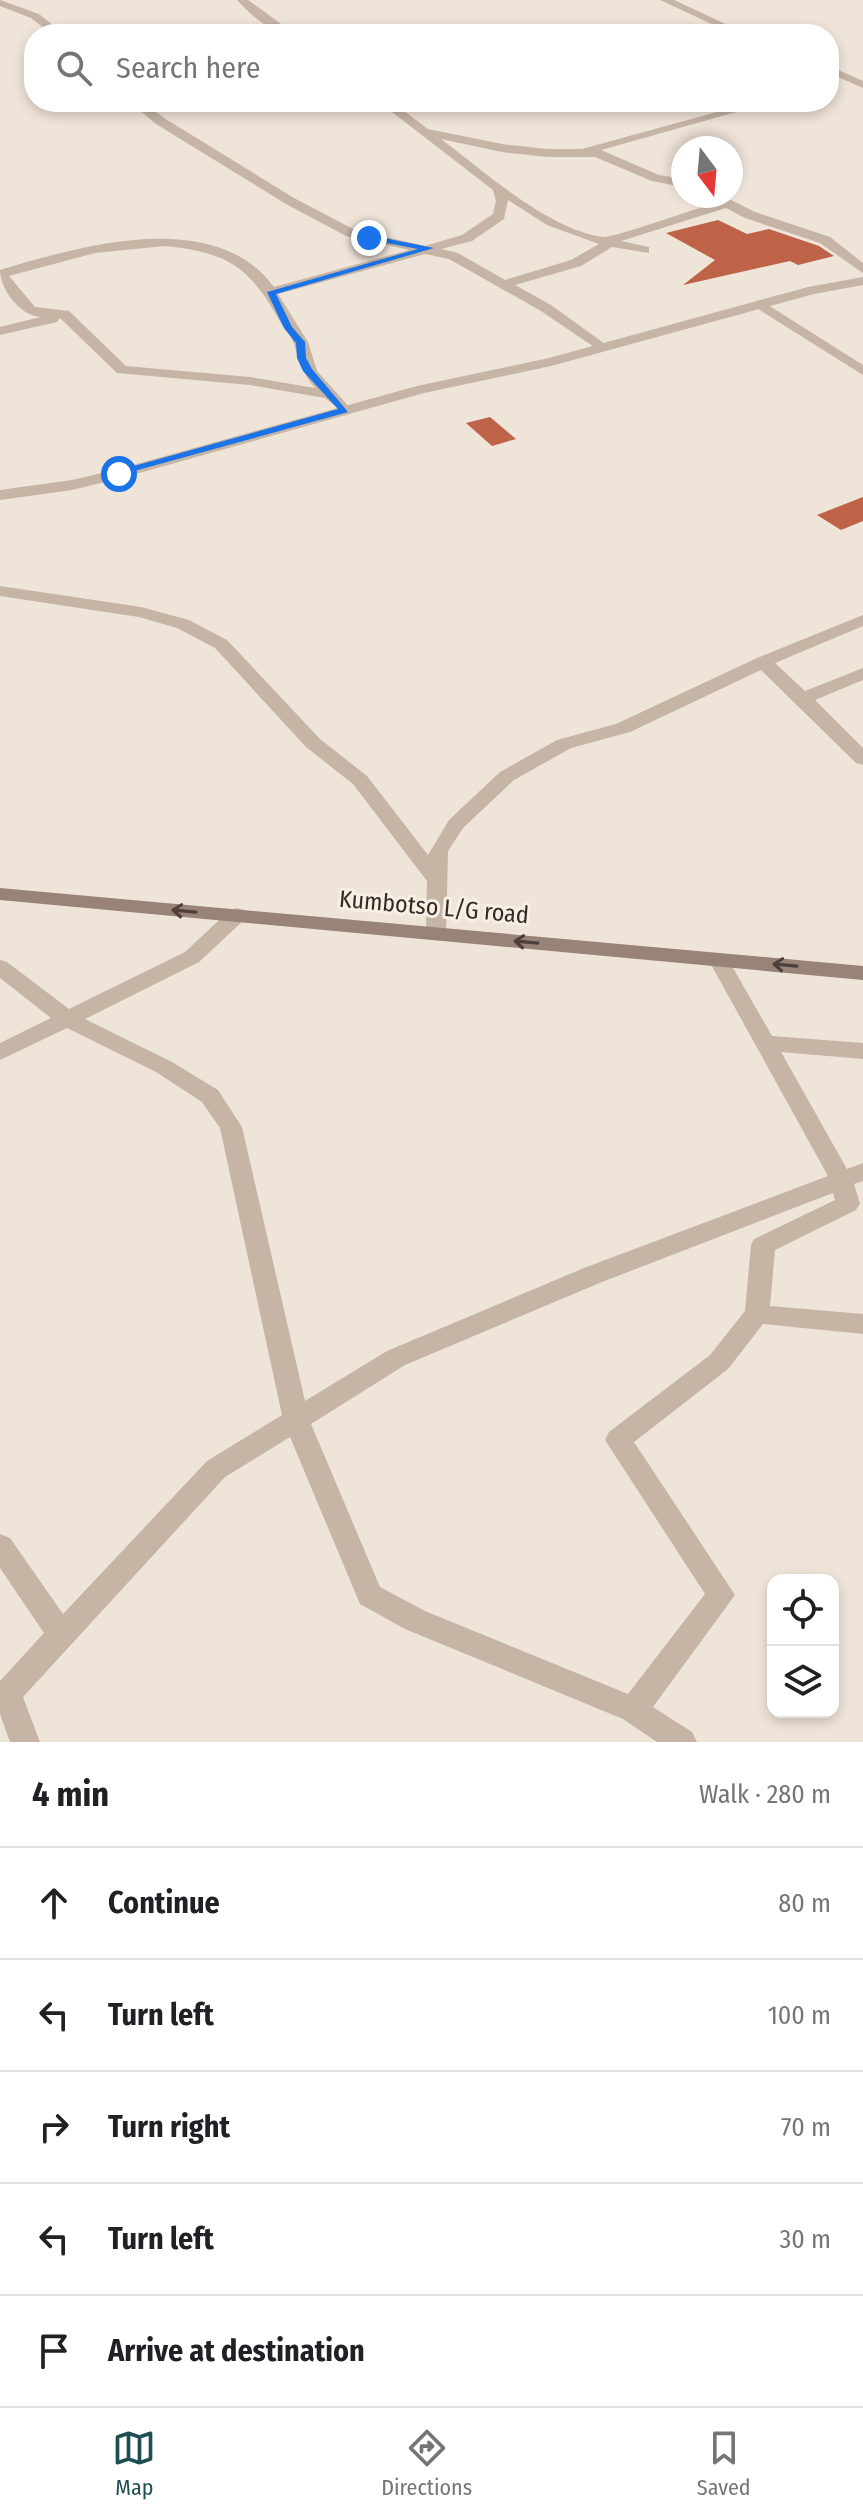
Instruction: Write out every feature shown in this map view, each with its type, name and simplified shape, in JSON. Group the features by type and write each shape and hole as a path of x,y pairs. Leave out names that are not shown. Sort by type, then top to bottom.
{"main road":[{"name":"Kumbotso L/G road","path":"0,894 863,973"}],"street":[{"path":"242,0 271,24"},
{"path":"665,0 719,24"},
{"path":"0,2 35,16 46,24"},
{"path":"839,74 860,84"},
{"path":"839,87 860,84"},
{"path":"149,112 262,185 351,233 430,248 453,256 505,284 600,347"},
{"path":"399,112 546,221 576,235 644,250"},
{"path":"426,132 502,148 547,153 583,151 729,112"},
{"path":"583,151 602,154 656,178 671,181"},
{"path":"271,292 467,238 494,223 502,201 499,188"},
{"path":"505,284 576,263 607,243 664,221 710,208"},
{"path":"737,208 825,240 863,269"},
{"path":"331,395 250,381 122,370 61,313 35,313 0,274 84,253 180,241 228,255 253,271 271,292 288,328 301,342 301,358 308,371 331,395 345,410"},
{"path":"0,495 72,485 119,474 422,389 551,362 760,304 863,281"},
{"path":"760,304 863,371"},
{"path":"0,331 67,317"},
{"path":"0,591 141,612 183,624 221,644 313,743 360,780 436,879"},
{"path":"436,933 438,851 456,824 507,776 564,744 623,728 664,711 763,662 863,620"},
{"path":"763,662 863,759"},
{"path":"803,699 863,673"},
{"path":"0,1052 133,989 192,957 237,915"},
{"path":"633,1710 721,1595 618,1440 719,1362 757,1314 763,1245 848,1204 852,1175 765,1043 718,959"},
{"path":"0,967 67,1019 164,1067 210,1096 231,1127 297,1422 370,1595 415,1620 633,1710 682,1742"},
{"path":"765,1043 863,1051"},
{"path":"25,1742 4,1698 216,1469 297,1422 396,1358 593,1275 852,1175"},
{"path":"757,1314 863,1324"},
{"path":"0,1546 61,1634"}],"building":[{"path":"718,220 747,234 769,229 819,246 834,256 798,265 790,261 683,285 715,260 666,233"},
{"path":"490,417 516,439 492,446 466,423"},
{"path":"863,497 863,521 841,530 817,515"}],"route":[{"path":"119,474 345,410 308,371 301,358 301,342 288,328 271,292 430,248 369,238"}]}
